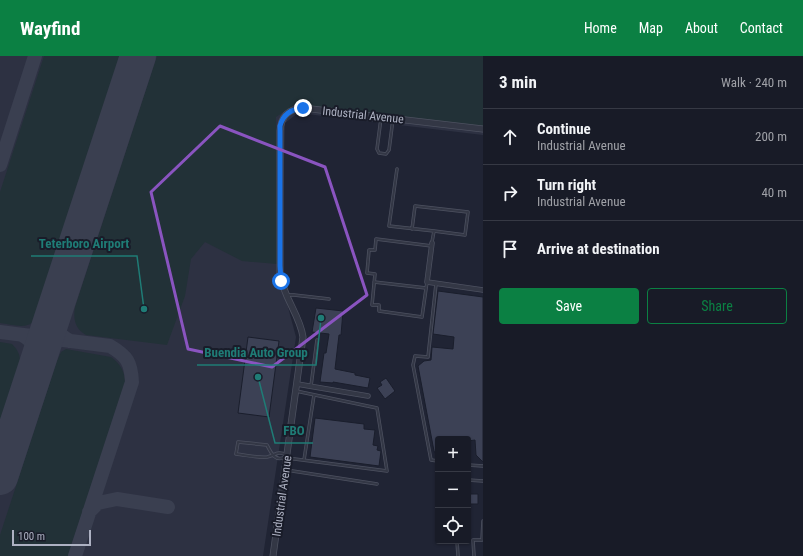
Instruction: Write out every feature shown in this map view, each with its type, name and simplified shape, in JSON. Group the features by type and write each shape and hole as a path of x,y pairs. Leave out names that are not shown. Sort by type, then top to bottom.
{"street":[{"name":"Industrial Avenue","path":"274,556 303,337 281,281 280,130 283,117 286,113 303,108 483,128"},
{"path":"432,245 427,282 483,290"},
{"path":"297,384 368,396"}],"lane":[{"path":"381,117 377,149 379,153 386,154 389,150 393,119"},
{"path":"396,169 389,226 464,236 468,212 415,206 412,229"},
{"path":"427,282 422,317 379,312 379,305 372,305 375,274 367,273 368,250 376,250 376,239 432,245 434,232"},
{"path":"374,282 426,288"},
{"path":"435,461 431,460 414,365 414,356 428,357 436,284"},
{"path":"286,296 294,295 329,298"},
{"path":"311,386 317,340"},
{"path":"288,457 282,452 272,455 266,457 236,454 238,442 267,445 272,455 281,459 288,457 387,471 377,408 296,391"},
{"path":"304,460 314,395"},
{"path":"471,465 483,466"},
{"path":"286,470 377,484"},
{"path":"471,480 483,481"},
{"path":"474,556 473,540 482,540 483,521"},
{"path":"456,544 458,556"}],"highlighted area":[{"path":"220,126 325,167 367,295 272,367 188,349 151,192"}],"shaded area":[{"path":"0,56 483,56 483,135 298,113 285,123 281,281 296,337 263,556 0,556"},
{"path":"44,56 120,56 34,321 31,324 18,326 0,323 0,192"},
{"path":"157,56 483,56 483,132 294,105 276,117 277,264 242,261 205,242 191,259 185,296 167,345 86,335 77,327 74,316 75,307"},
{"path":"0,342 12,344 18,352 20,361 0,420"},
{"path":"66,349 111,357 121,368 125,382 68,556 0,556 0,535 57,361 61,352"}],"building":[{"path":"438,291 483,297 483,462 476,455 475,440 471,441 471,436 435,436 435,453 434,451 418,366 424,361 431,360 432,347 453,349 454,337 433,334"},
{"path":"316,308 343,311 341,335 339,335 335,369 370,378 368,388 333,382 320,382 324,353 326,353 329,334 312,332"},
{"path":"248,337 279,341 269,417 238,413"},
{"path":"386,378 395,391 385,399 377,388 382,385 380,382"},
{"path":"315,418 364,424 364,429 375,430 373,445 378,446 377,450 381,451 379,466 310,457"},
{"path":"471,494 478,494 478,504 471,504"}],"taxiway":[{"path":"0,165 35,56"},
{"path":"53,315 58,331 70,341"},
{"path":"0,332 110,346 127,360 131,369 132,382 75,556"},
{"path":"22,335 32,343 37,364"},
{"path":"89,512 98,503 117,499 168,507"}],"runway":[{"path":"0,477 138,56"}],"place":[{"name":"Teterboro Airport","path":"144,309"},
{"name":"Buendia Auto Group","path":"321,318"},
{"name":"FBO","path":"258,377"}],"route":[{"path":"281,281 280,126 286,113 303,108"}]}
